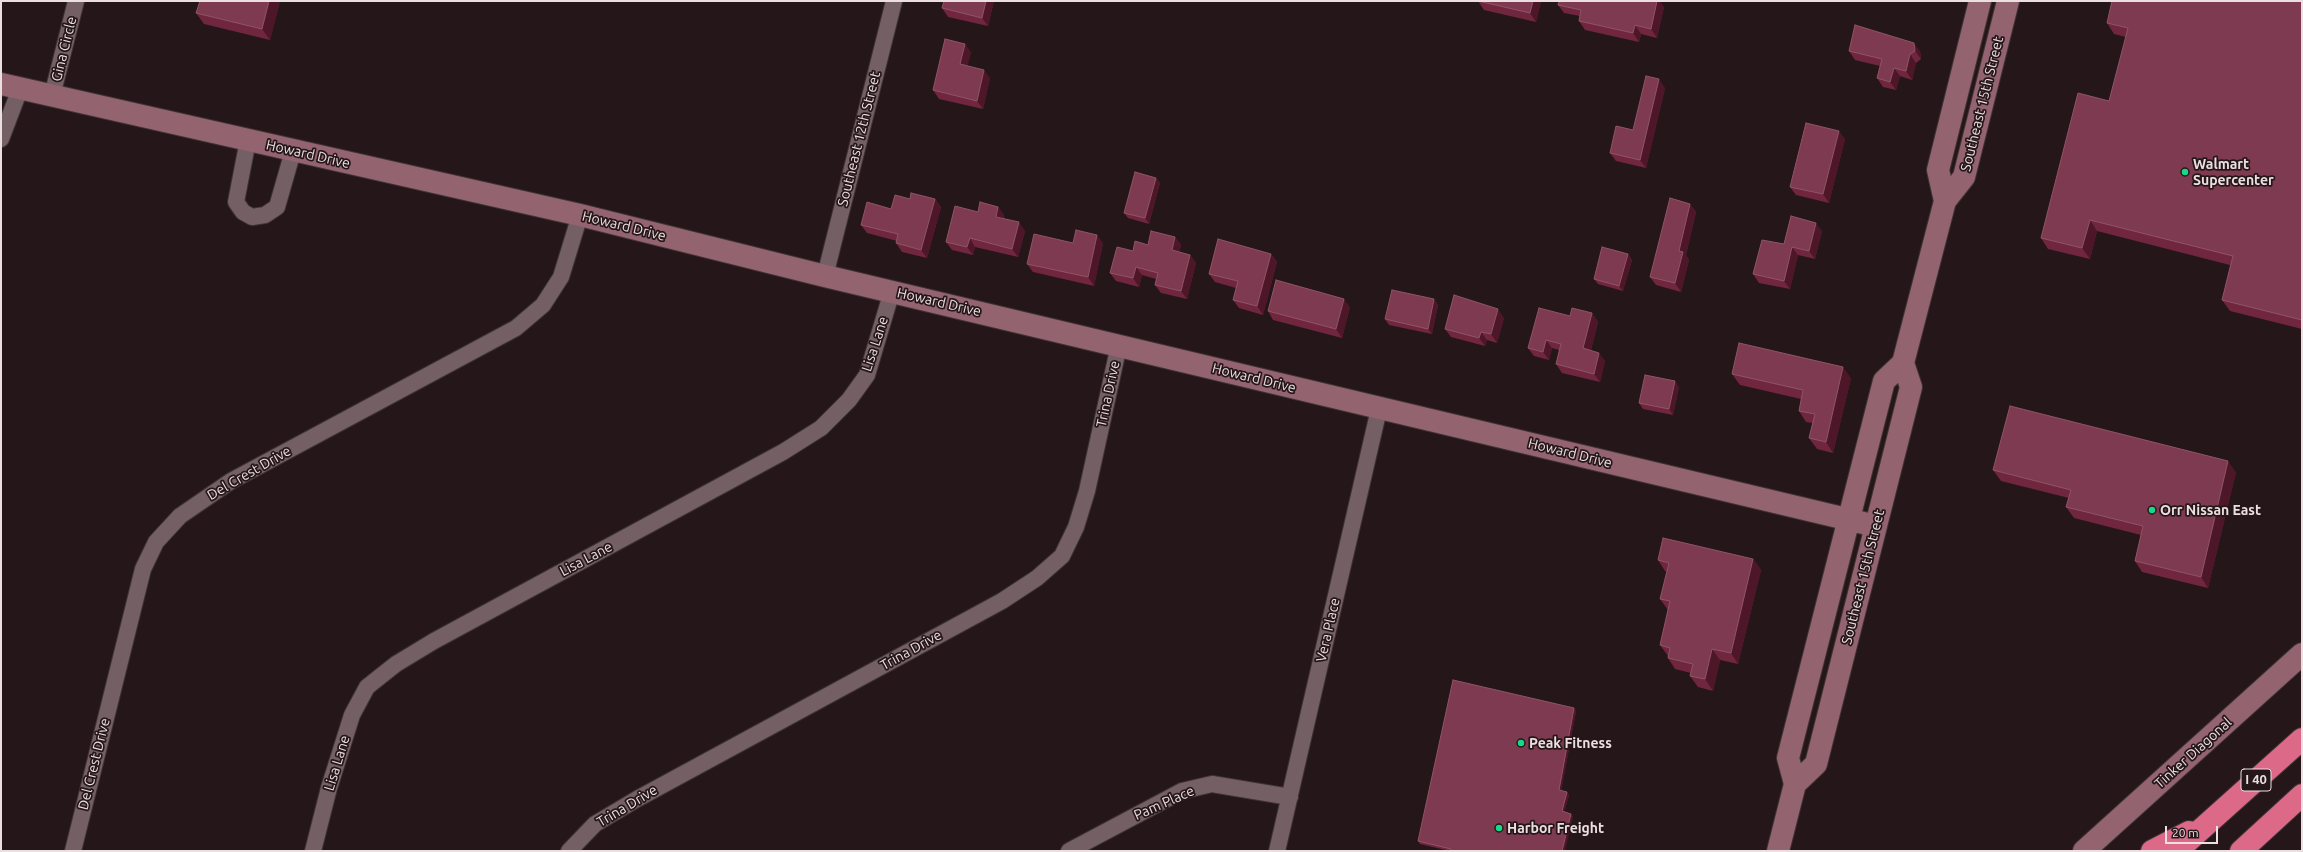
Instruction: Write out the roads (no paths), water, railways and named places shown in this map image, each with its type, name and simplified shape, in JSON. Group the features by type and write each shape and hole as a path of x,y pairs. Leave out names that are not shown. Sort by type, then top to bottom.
{"highway":[{"name":"I 40","path":"2177,851 2302,739"},
{"path":"2242,851 2302,795"},
{"path":"2152,851 2210,821"}],"street":[{"name":"Gina Circle","path":"52,96 76,1"},
{"name":"Southeast 12th Street","path":"825,276 894,1"},
{"name":"Southeast 15th Street","path":"1945,201 1938,170 1980,1"},
{"name":"Southeast 15th Street","path":"1778,851 1795,784 1788,758 1884,381 1903,363 1945,201 1964,177 2008,1"},
{"name":"Howard Drive","path":"10,87 580,216 1379,409 1509,437 1876,526"},
{"path":"1,139 10,87"},
{"path":"248,140 236,202 243,212 252,217 266,215 277,207 293,151"},
{"name":"Del Crest Drive","path":"73,851 143,569 156,542 180,516 231,481 516,328 543,305 561,277 580,216"},
{"name":"Lisa Lane","path":"313,851 329,788 352,715 367,686 396,664 434,641 783,452 821,428 850,400 866,375 892,291"},
{"name":"Trina Drive","path":"569,851 595,824 637,799 1002,601 1037,578 1062,556 1076,527 1087,492 1119,346"},
{"name":"Southeast 15th Street","path":"1795,784 1816,764 1911,386 1903,363"},
{"name":"Vera Place","path":"1276,851 1290,797 1379,409"},
{"name":"Tinker Diagonal","path":"2084,851 2302,654"},
{"name":"Pam Place","path":"1069,851 1182,791 1212,784 1290,797"}],"place":[{"name":"Walmart Supercenter","path":"2185,172"},
{"name":"Orr Nissan East","path":"2152,510"},
{"name":"Peak Fitness","path":"1521,743"},
{"name":"Harbor Freight","path":"1499,828"}]}
